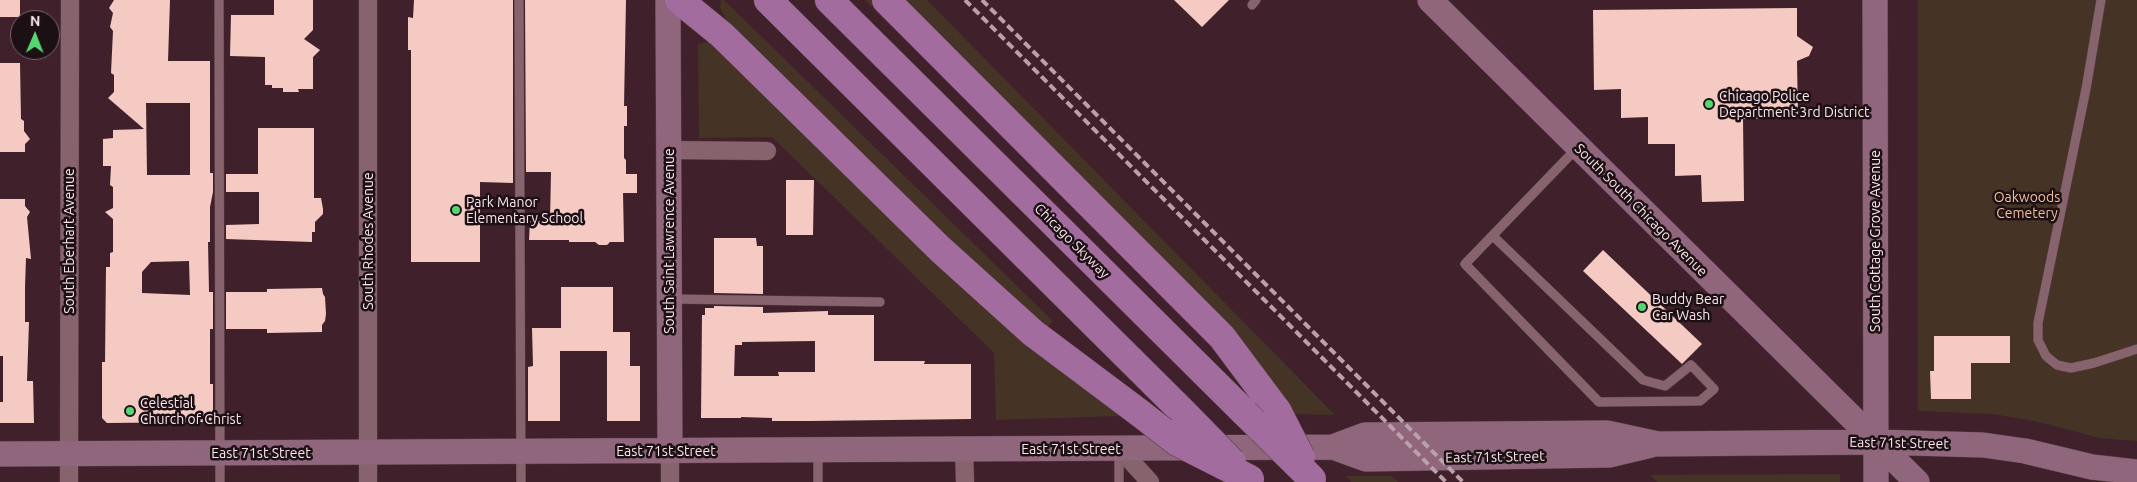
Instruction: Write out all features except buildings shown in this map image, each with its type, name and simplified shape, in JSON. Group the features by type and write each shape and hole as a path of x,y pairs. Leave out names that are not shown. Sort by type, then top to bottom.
{"highway":[{"path":"680,0 722,35 940,249 1033,334 1177,442 1251,481"},
{"path":"768,0 1251,481"},
{"name":"Chicago Skyway","path":"829,0 1313,480"},
{"path":"886,0 1222,337 1278,412 1313,480"}],"main road":[{"name":"South Saint Lawrence Avenue","path":"668,0 670,451"},
{"name":"South South Chicago Avenue","path":"1430,0 1917,482"},
{"name":"South Cottage Grove Avenue","path":"1875,0 1876,482"},
{"name":"East 71st Street","path":"0,454 1333,447 1365,435 1607,433 1658,444 1876,442 1983,445 2025,451 2092,467 2137,472"}],"street":[{"name":"South Eberhart Avenue","path":"69,482 70,0"},
{"name":"South Rhodes Avenue","path":"368,0 368,482"},
{"path":"669,150 767,150"},
{"path":"1119,448 1150,482"},
{"path":"964,449 964,482"},
{"name":"South Saint Lawrence Avenue","path":"670,451 670,482"}],"lane":[{"path":"219,0 220,482"},
{"path":"519,0 521,482"},
{"path":"2100,0 2086,89 2038,323 2038,340 2046,356 2057,365 2071,368 2094,363 2137,348"},
{"path":"1493,236 1643,380 1665,386 1690,365 1714,389 1700,401 1599,402 1465,264 1578,147"},
{"path":"669,299 880,302"},
{"path":"1119,448 1119,482"},
{"path":"818,450 818,482"}],"green space":[{"path":"721,0 724,0 1053,321 1044,331 728,24 720,7"},
{"path":"865,0 871,0 1040,167 1086,213 1111,245"},
{"path":"903,0 927,0 1335,415 1293,414"},
{"name":"Oakwoods Cemetery","path":"1918,0 2137,0 2137,441 2100,438 2039,422 1993,414 1918,411"},
{"path":"708,42 719,46 964,290 1020,338 1121,416 996,420 994,353 772,137 699,138 698,44"},
{"path":"1840,474 1840,482 1657,482 1650,475"},
{"path":"1346,476 1392,476 1398,482 1351,482"}],"railway":[{"path":"965,0 1446,482"},
{"path":"982,0 1463,482"}],"place":[{"name":"Chicago Police Department 3rd District","path":"1709,104"},
{"name":"Park Manor Elementary School","path":"456,210"},
{"name":"Buddy Bear Car Wash","path":"1642,307"},
{"name":"Celestial Church of Christ","path":"130,411"}]}
